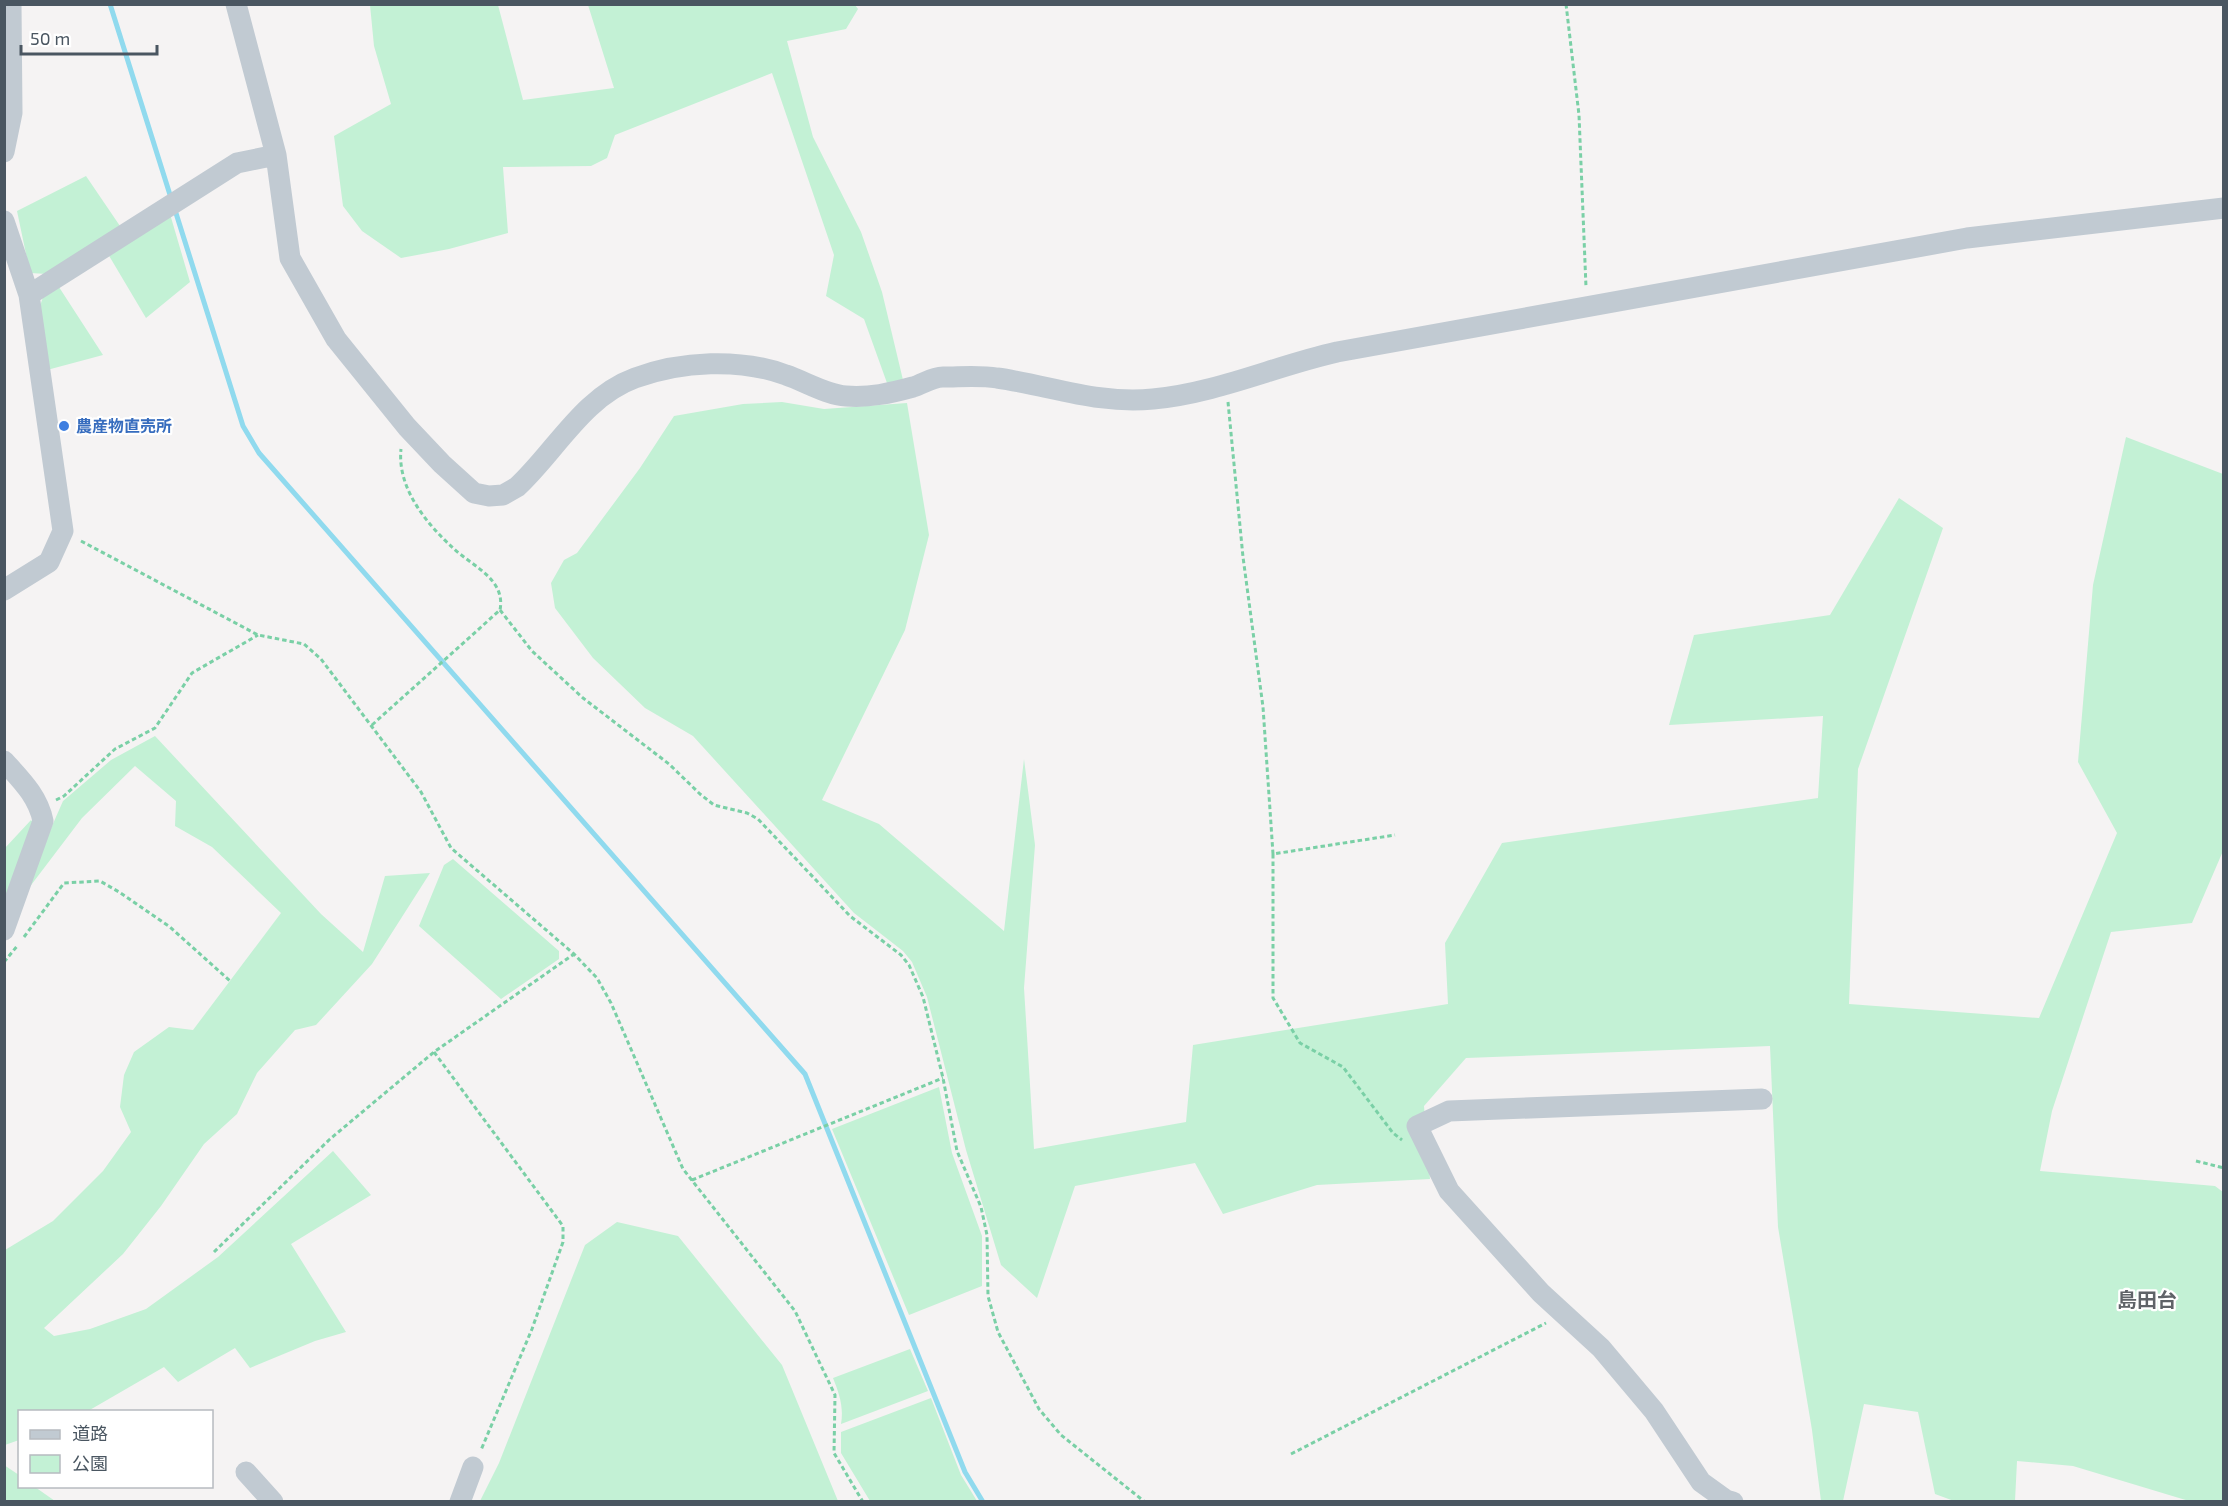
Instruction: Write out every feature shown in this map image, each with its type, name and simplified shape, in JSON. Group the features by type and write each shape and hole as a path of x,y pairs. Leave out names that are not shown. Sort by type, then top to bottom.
{"street":[{"path":"4,152 12,112 11,4"},
{"path":"236,4 276,155 290,258 336,339 407,427 474,493 489,496 503,495 517,487 605,393 634,378 674,367 719,365 754,367 783,374 843,396 876,396 915,387 938,377 993,377 1062,392 1152,400 1227,386 1296,361 1337,352 1967,238 2223,208"},
{"path":"28,295 237,163 276,155"},
{"path":"4,221 28,295 63,531 49,562 4,590"},
{"path":"4,761 40,807 43,821 4,930"},
{"path":"1733,1502 1726,1500 1701,1482 1654,1411 1600,1348 1541,1293 1449,1191 1417,1125 1449,1112 1762,1099"},
{"path":"460,1502 474,1467"},
{"path":"246,1472 273,1502"}],"path":[{"path":"1566,4 1579,115 1587,307"},
{"path":"1227,386 1244,557 1263,707 1273,854 1273,998 1300,1043 1343,1067 1393,1132 1408,1145"},
{"path":"372,725 500,610 502,600 484,571 454,549 427,523 405,485 401,451 407,427"},
{"path":"63,531 258,635 304,644 321,659 421,792 451,848 574,954 597,978 611,1003 683,1169 795,1311 835,1395 834,1453 863,1502"},
{"path":"500,610 532,651 583,698 669,764 714,805 747,813 758,819 850,916 901,955 915,975 923,997 944,1078 957,1151 981,1207 987,1235 988,1296 998,1332 1039,1409 1061,1436 1145,1502"},
{"path":"40,807 64,796 115,749 155,728 192,673 258,635"},
{"path":"1273,854 1395,835"},
{"path":"4,962 64,883 100,881 170,927 230,981"},
{"path":"214,1252 330,1139 434,1052 574,954"},
{"path":"434,1052 563,1226 563,1242 532,1329 474,1467"},
{"path":"692,1180 944,1078"},
{"path":"2196,1161 2223,1168"},
{"path":"1291,1454 1564,1314"}],"green space":[{"path":"370,5 498,5 523,100 614,88 588,5 855,5 858,9 846,29 787,41 813,137 861,232 882,292 903,380 887,383 864,319 826,296 834,255 772,73 615,135 607,158 591,166 503,167 508,233 449,249 401,258 362,231 343,206 334,136 391,104 374,46"},
{"path":"86,176 120,226 47,274 30,273 17,211"},
{"path":"170,214 190,282 146,318 108,254"},
{"path":"57,284 103,355 47,370 40,306 44,294"},
{"path":"782,402 824,409 907,403 929,535 905,630 822,800 879,824 1004,931 1024,759 1035,845 1024,988 1034,1149 1186,1122 1193,1045 1448,1004 1445,943 1502,843 1818,798 1823,716 1669,725 1694,635 1830,615 1899,498 1943,528 1858,769 1849,1004 2039,1018 2117,833 2078,762 2093,585 2126,437 2223,474 2223,851 2192,923 2111,932 2052,1111 2040,1171 2215,1186 2223,1192 2223,1501 2189,1501 2073,1466 2017,1461 2015,1501 1954,1501 1935,1494 1918,1412 1864,1404 1843,1501 1821,1501 1812,1430 1778,1227 1770,1046 1466,1058 1424,1106 1430,1179 1317,1185 1223,1214 1195,1163 1075,1186 1037,1298 1001,1265 966,1150 927,997 912,962 903,951 854,913 693,736 645,708 593,658 555,608 551,583 564,560 577,553 640,468 674,416 743,404"},
{"path":"155,736 321,914 363,952 385,876 430,873 372,964 316,1025 295,1030 257,1073 237,1114 204,1144 161,1206 123,1254 44,1328 54,1336 90,1329 146,1309 218,1257 333,1151 371,1195 291,1244 346,1332 315,1341 250,1368 235,1348 178,1382 164,1367 90,1410 18,1410 18,1440 5,1445 5,1250 53,1221 103,1171 131,1132 120,1107 124,1075 134,1052 169,1027 193,1030 281,913 212,847 175,826 176,801 135,766 82,818 19,901 63,801 111,760"},
{"path":"31,820 35,825 5,911 5,848"},
{"path":"453,859 559,951 559,959 501,999 419,926 444,865"},
{"path":"939,1087 952,1153 982,1236 982,1286 909,1315 832,1129"},
{"path":"617,1222 678,1236 782,1365 838,1501 480,1501 499,1463 585,1245"},
{"path":"910,1349 928,1391 841,1424 841,1406 833,1378"},
{"path":"931,1398 961,1475 977,1501 870,1501 841,1453 841,1432"},
{"path":"4,1465 18,1474 18,1488 36,1488 55,1501 5,1501"}],"waterway":[{"path":"110,4 171,198"},
{"path":"175,210 243,426 259,453 805,1074 965,1472 983,1502"}],"place":[{"name":"農産物直売所","path":"64,426"}],"district":[{"name":"島田台","path":"2147,1300"}]}
